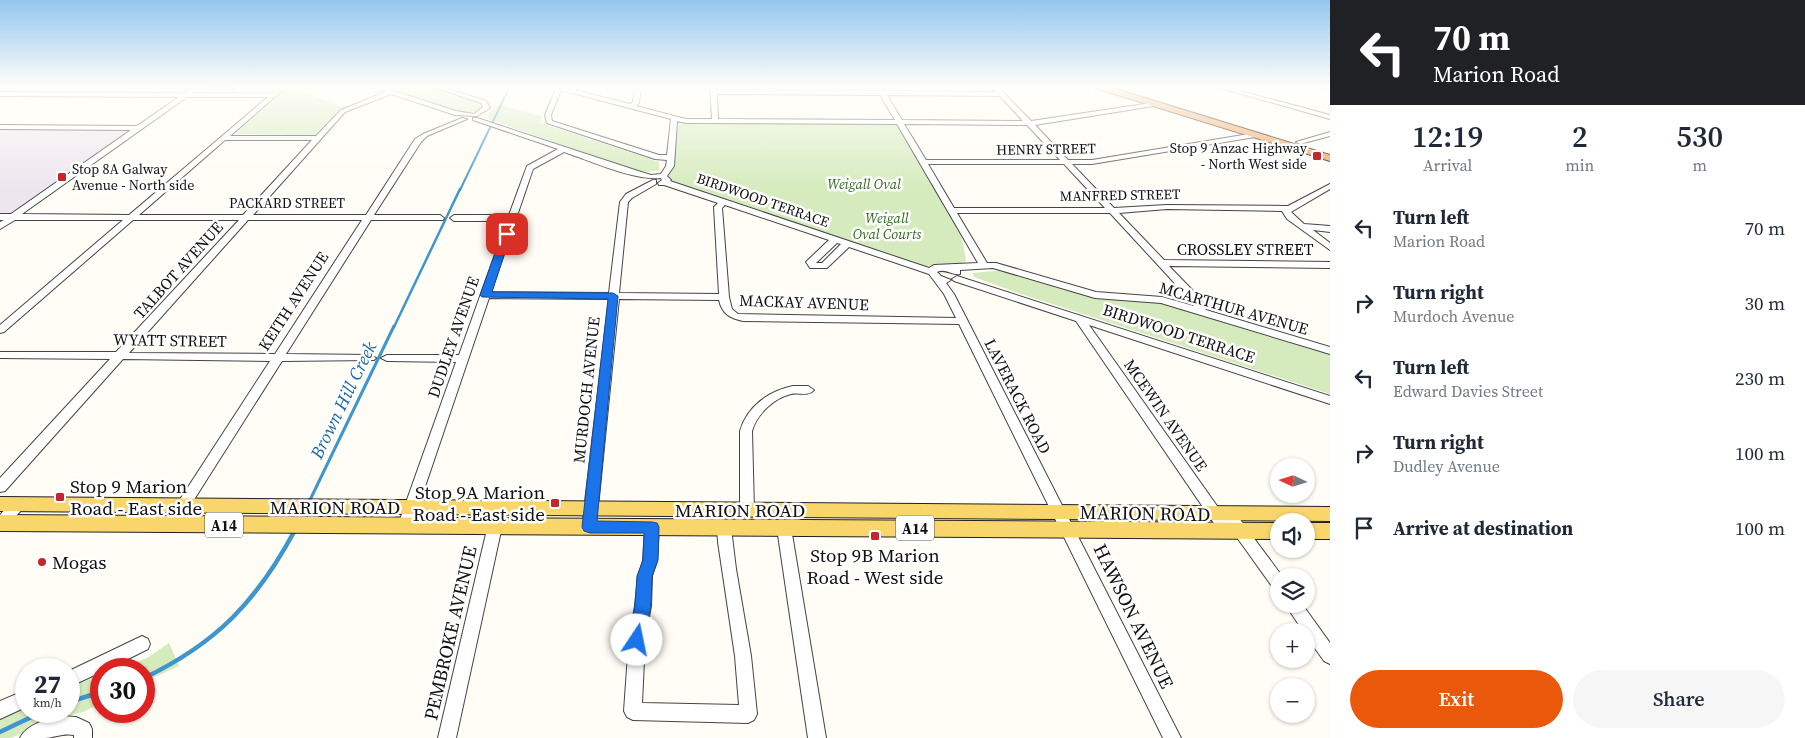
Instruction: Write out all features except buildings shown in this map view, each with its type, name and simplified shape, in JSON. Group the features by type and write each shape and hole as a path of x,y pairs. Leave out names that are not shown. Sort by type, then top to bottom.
{"highway":[{"path":"1220,120 1255,134 1330,158"},
{"path":"1221,120 1330,152"}],"main road":[{"name":"MARION ROAD","path":"9,504 411,507 497,517"},
{"name":"MARION ROAD","path":"1,524 405,525 497,517 590,518 747,510 790,522 1068,529 1228,522 1330,514"},
{"name":"MARION ROAD","path":"590,518 652,527 724,528 790,522 1060,511 1228,522 1270,529"},
{"path":"1315,531 1330,531"}],"street":[{"path":"0,226 150,120"},
{"path":"0,330 243,120"},
{"name":"TALBOT AVENUE","path":"0,487 334,120"},
{"name":"KEITH AVENUE","path":"171,524 420,138 462,120"},
{"path":"479,120 652,180"},
{"path":"549,120 650,154 671,158"},
{"path":"664,179 670,166 677,120"},
{"path":"704,120 1030,123 1047,120"},
{"path":"1028,120 1197,301 1201,311"},
{"path":"900,123 984,265"},
{"path":"0,127 139,128"},
{"name":"HENRY STREET","path":"924,162 1092,162 1255,134"},
{"path":"1300,142 1330,134"},
{"path":"223,138 318,138"},
{"name":"DUDLEY AVENUE","path":"405,525 512,218 532,166 564,149"},
{"name":"BIRDWOOD TERRACE","path":"652,180 664,179 723,203 910,265 947,274 1330,400"},
{"name":"MURDOCH AVENUE","path":"590,518 624,202 629,196 652,180"},
{"path":"1330,186 1288,209 1287,214 1330,247"},
{"name":"MACKAY AVENUE","path":"723,203 718,207 725,308 730,314 743,318 962,321"},
{"name":"MANFRED STREET","path":"952,210 1113,211 1167,207 1288,209"},
{"name":"PACKARD STREET","path":"0,217 440,218"},
{"path":"454,218 512,218"},
{"path":"1302,226 1330,229"},
{"path":"836,240 811,262 813,266 824,266 848,244"},
{"name":"CROSSLEY STREET","path":"1160,263 1330,265"},
{"name":"MCARTHUR AVENUE","path":"947,274 984,265 1006,267 1095,294 1162,300 1330,351"},
{"name":"LAVERACK ROAD","path":"947,274 949,294 1060,511"},
{"path":"486,295 724,297"},
{"name":"MCEWIN AVENUE","path":"1078,317 1228,522 1270,573"},
{"name":"WYATT STREET","path":"0,355 370,358"},
{"path":"387,358 463,359"},
{"path":"747,510 746,431 748,421 758,409 786,392 808,390"},
{"path":"1,524 9,504"},
{"name":"HAWSON AVENUE","path":"1060,511 1172,738"},
{"name":"PEMBROKE AVENUE","path":"447,738 497,517"},
{"path":"790,522 817,738"},
{"path":"652,527 650,560 645,576 643,606 637,640 633,711 748,714 740,637 730,570 726,561 724,528"},
{"path":"1299,613 1330,656"},
{"path":"80,674 142,644"},
{"path":"0,710 15,703"},
{"path":"29,738 54,725 73,724 83,729 83,738"}],"shaded area":[{"path":"0,130 128,131 11,213 0,213"}],"green space":[{"path":"249,120 329,120 314,135 234,134"},
{"path":"492,120 541,120 541,123 659,162 659,170 648,172 634,170"},
{"name":"Weigall Oval","path":"673,120 900,123 950,206 963,242 966,261 951,268 910,265 664,182 663,176 670,166"},
{"path":"1005,270 1101,299 1159,303 1330,355 1330,394 1018,293 974,277 973,273"},
{"path":"169,643 179,666 155,677 155,658 147,658"},
{"path":"90,679 90,708 80,713 80,683"},
{"path":"15,708 15,723 45,723 11,738 0,738 0,716"}],"waterway":[{"name":"Brown Hill Creek","path":"460,190 493,120"},
{"name":"Brown Hill Creek","path":"394,327 460,189"},
{"name":"Brown Hill Creek","path":"309,502 394,326"},
{"name":"Brown Hill Creek","path":"155,672 193,650 233,618 266,578 295,530"},
{"name":"Brown Hill Creek","path":"80,699 90,695"},
{"name":"Brown Hill Creek","path":"0,732 19,723"}],"place":[{"name":"Stop 9 Anzac Highway - North West side","path":"1317,156"},
{"name":"Stop 8A Galway Avenue - North side","path":"62,177"},
{"name":"Stop 9 Marion Road - East side","path":"60,497"},
{"name":"Stop 9A Marion Road - East side","path":"555,503"},
{"name":"Stop 9B Marion Road - West side","path":"875,536"},
{"name":"Mogas","path":"42,562"}],"route":[{"path":"507,234 486,295 613,296 590,527 652,527 650,560 645,576 643,606 637,640"}],"park label":[{"name":"Weigall Oval Courts","path":"887,226"}]}
